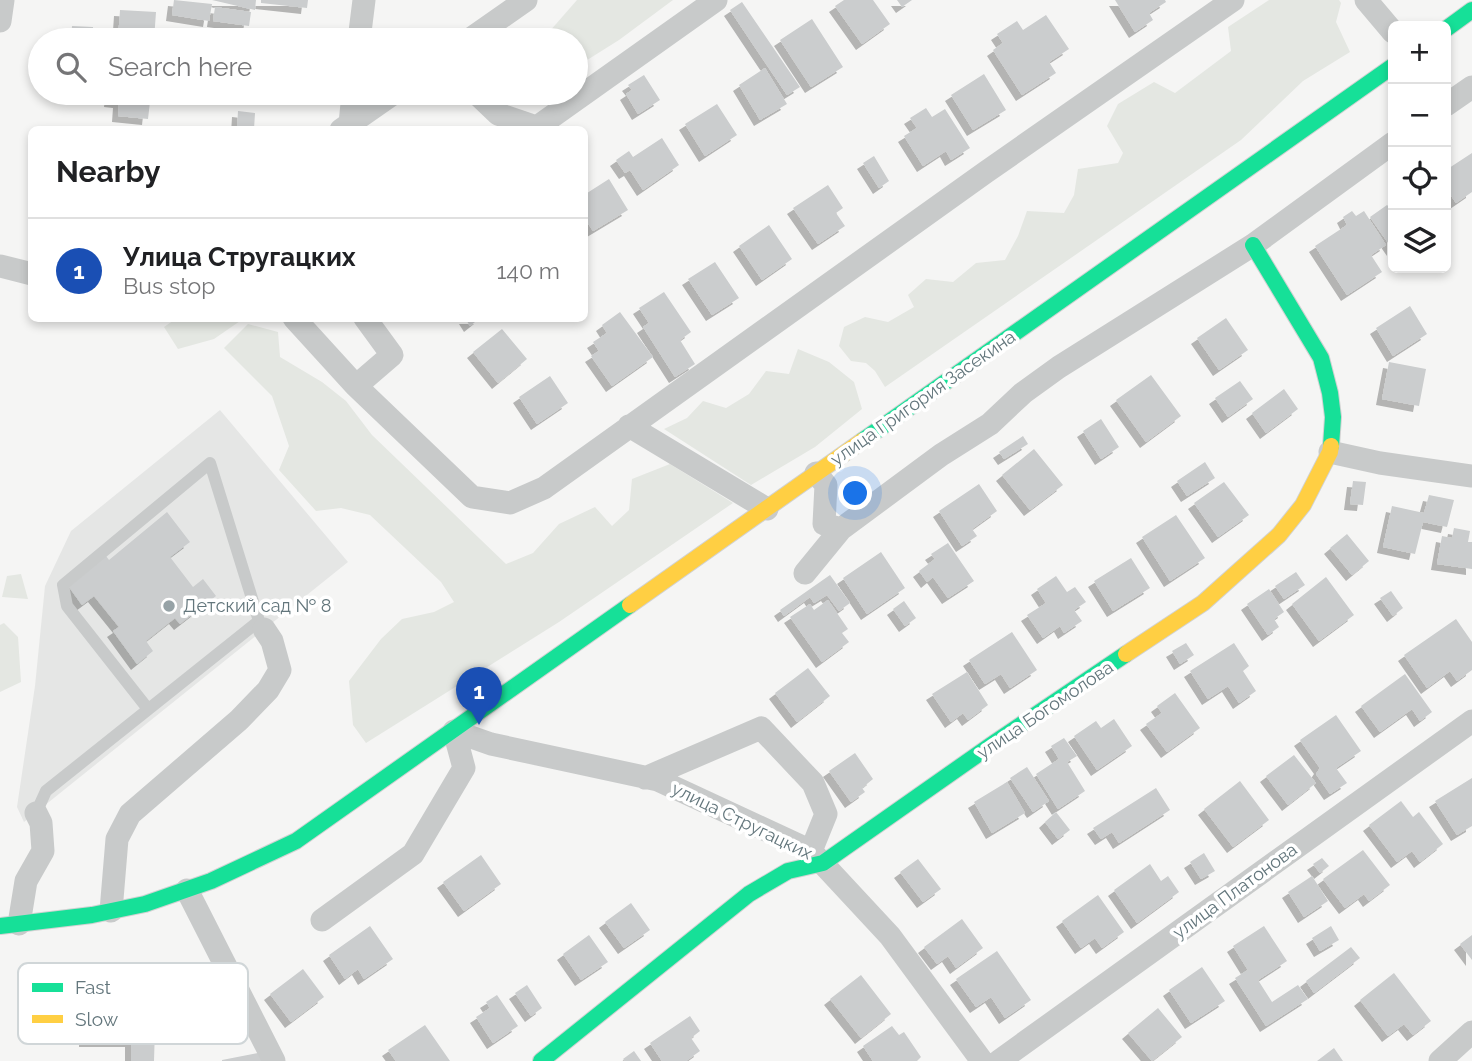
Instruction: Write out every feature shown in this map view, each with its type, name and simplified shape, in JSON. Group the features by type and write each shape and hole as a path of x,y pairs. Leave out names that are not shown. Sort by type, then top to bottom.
{"main road":[{"path":"1451,25 1472,10"},
{"name":"улица Григория Засекина","path":"9,925 111,911 187,890 296,841 1388,70"},
{"name":"улица Богомолова","path":"541,1061 749,894 817,857 995,743 1203,603 1279,535 1303,505 1330,452 1333,417 1321,358 1253,245"}],"street":[{"path":"0,21 3,0"},
{"path":"360,28 364,0"},
{"path":"486,28 526,0"},
{"path":"588,91 716,0"},
{"path":"298,322 356,386 472,497 510,503 544,488 975,180 1233,0"},
{"path":"1366,0 1388,26"},
{"path":"345,126 351,105"},
{"path":"346,126 377,105"},
{"path":"489,105 498,114 530,126"},
{"path":"538,126 568,105"},
{"path":"805,573 841,529 941,455 990,424 1023,393 1059,367 1253,245 1389,147"},
{"path":"0,266 28,273"},
{"path":"356,386 392,355 368,322"},
{"path":"629,426 767,509"},
{"path":"1330,452 1380,463 1472,476"},
{"path":"816,473 826,485 824,524 841,529"},
{"path":"111,911 117,839 130,814 239,720 268,690 280,670 272,641 262,625"},
{"name":"улица Платонова","path":"999,1061 1472,721"},
{"path":"645,778 761,728 813,783 826,814 817,857"},
{"path":"322,920 413,854 464,768 454,731"},
{"name":"улица Стругацких","path":"454,731 491,744 658,780 817,857 890,936 982,1061"},
{"name":"улица Григория Засекина","path":"9,925 26,881 43,851 41,823 36,813"},
{"path":"187,890 224,963"},
{"path":"248,1010 274,1061"},
{"path":"1440,1061 1472,1032"}],"lane":[{"path":"36,813 46,791 148,709 262,625 209,463 63,585 67,606 148,709"}],"shaded area":[{"path":"577,0 673,0 588,59 588,28 552,28"},
{"path":"1269,0 1339,0 1341,3 1336,22 1350,52 1303,81 1241,140 885,387 866,363 851,361 839,346 844,327 865,317 888,322 914,307 908,295 926,279 953,282 976,263 1005,260 1027,211 1064,213 1074,195 1078,169 1118,163 1123,153 1107,126 1118,104 1154,82 1175,93 1231,51 1228,27"},
{"path":"171,322 239,322 214,339 178,349 164,327"},
{"path":"248,324 278,332 280,357 322,382 346,401 372,435 506,564 533,553 559,524 595,507 612,526 629,510 632,479 670,464 733,503 559,622 366,743 353,725 349,681 381,639 402,619 434,612 454,602 441,582 370,515 341,508 316,511 279,470 289,446 272,396 224,348"},
{"path":"798,349 829,362 854,382 862,409 815,447 751,485 664,429 687,418 703,401 726,408 749,394 766,371 789,374"},
{"name":"Детский сад № 8","path":"220,410 348,562 24,822 17,807 35,686 45,586 71,531"},
{"path":"21,574 28,599 2,597 7,576"},
{"path":"4,623 18,637 21,682 0,692 0,625"}],"building":[{"path":"174,0 212,4 209,21 172,15"},
{"path":"212,0 256,0 255,10"},
{"path":"261,0 308,0 307,8 261,3"},
{"path":"844,0 873,0 890,24 862,44 835,6"},
{"path":"897,0 912,0 902,7"},
{"path":"1115,0 1166,2 1149,13 1153,20 1135,32"},
{"path":"742,2 800,87 787,95 730,10"},
{"path":"215,7 251,12 249,26 213,21"},
{"path":"120,10 156,12 155,28 119,28"},
{"path":"1046,15 1069,49 1049,62 1056,73 1022,95 993,50 1003,43 997,34 1017,21 1023,30"},
{"path":"812,19 843,67 811,87 780,40"},
{"path":"72,26 93,27 93,28"},
{"path":"765,68 787,104 760,120 739,85"},
{"path":"984,74 1006,110 973,130 951,95"},
{"path":"644,75 660,100 638,114 626,94 632,90 628,85"},
{"path":"717,104 737,135 705,156 685,124"},
{"path":"119,105 150,105 148,119 118,116"},
{"path":"926,108 932,117 945,109 970,148 951,160 946,151 923,166 904,136 917,128 910,118"},
{"path":"238,111 255,113 254,126 237,126"},
{"path":"662,138 679,165 643,190 630,170 625,173 616,160 629,151 633,157"},
{"path":"1472,153 1472,192 1456,203 1451,196 1451,167"},
{"path":"874,156 889,181 879,188 863,163"},
{"path":"609,179 628,210 593,231 588,223 588,192"},
{"path":"828,185 843,208 836,213 845,226 818,244 793,208"},
{"path":"1388,206 1388,243 1370,217"},
{"path":"1352,211 1356,216 1364,211 1386,245 1371,255 1382,272 1347,295 1315,246 1347,225 1343,217"},
{"path":"769,225 792,259 762,280 739,246"},
{"path":"715,262 739,298 712,315 688,279"},
{"path":"664,292 691,332 680,340 695,364 675,377 643,327 649,323 639,308"},
{"path":"1410,306 1427,334 1393,356 1376,328"},
{"path":"620,312 653,357 612,386 591,356 599,351 593,342 607,333 602,325"},
{"path":"1226,318 1248,350 1219,370 1197,338"},
{"path":"502,329 527,359 498,383 473,352"},
{"path":"1389,362 1426,369 1419,406 1382,399"},
{"path":"1151,375 1181,416 1146,442 1116,400"},
{"path":"550,376 568,403 537,424 519,397"},
{"path":"1240,381 1253,399 1228,417 1215,398"},
{"path":"1284,389 1298,409 1266,433 1252,413"},
{"path":"1101,419 1119,447 1101,459 1083,431"},
{"path":"1023,436 1028,444 1004,459 999,452"},
{"path":"1034,449 1063,485 1030,510 1002,475"},
{"path":"1205,462 1215,478 1187,496 1177,481"},
{"path":"1353,481 1366,482 1363,505 1350,504"},
{"path":"1224,482 1249,515 1218,537 1194,503"},
{"path":"979,484 997,511 972,529 977,536 962,546 939,511"},
{"path":"1429,495 1454,500 1447,527 1423,522 1415,554 1383,547 1392,506 1424,513"},
{"path":"167,512 190,542 170,557 193,587 203,579 216,596 180,624 175,618 146,641 153,651 137,664 113,631 119,627 94,596 82,605 69,587 106,556 109,560"},
{"path":"1176,515 1205,558 1170,581 1142,537"},
{"path":"1454,528 1470,531 1468,542 1472,542 1472,569 1437,564 1442,536 1452,538"},
{"path":"1347,534 1369,561 1352,575 1330,548"},
{"path":"948,543 974,581 948,598 933,577 927,582 919,571 935,559 931,554"},
{"path":"881,552 905,588 867,614 843,578"},
{"path":"1131,558 1150,588 1113,611 1094,581"},
{"path":"1296,572 1305,585 1284,599 1275,586"},
{"path":"830,575 850,603 839,611 827,595 814,603 810,597 784,616 780,610"},
{"path":"1056,576 1067,592 1075,587 1086,602 1074,610 1082,621 1064,633 1060,626 1043,638 1027,615 1046,603 1037,589"},
{"path":"1326,577 1354,615 1319,641 1292,604"},
{"path":"1269,589 1284,612 1274,619 1279,627 1268,635 1247,604"},
{"path":"1391,591 1403,608 1393,616 1380,598"},
{"path":"828,600 848,629 842,633 849,642 822,662 790,617 810,604 814,610"},
{"path":"904,601 916,618 905,626 893,609"},
{"path":"1456,619 1472,642 1472,670 1457,681 1450,671 1427,688 1404,655"},
{"path":"1012,632 1037,670 1010,688 1001,674 985,684 969,660"},
{"path":"1186,643 1194,655 1180,664 1172,651"},
{"path":"1234,643 1249,666 1243,671 1256,691 1239,703 1228,686 1208,699 1190,671"},
{"path":"808,668 830,696 797,722 775,693"},
{"path":"967,672 988,705 968,720 963,713 951,722 932,694"},
{"path":"1405,674 1432,712 1420,721 1412,709 1380,732 1361,706"},
{"path":"1175,693 1200,728 1167,752 1146,724 1162,713 1157,706"},
{"path":"1336,715 1361,751 1336,768 1347,783 1330,794 1316,774 1320,768 1300,740"},
{"path":"1114,719 1132,746 1097,770 1074,736 1096,721 1101,728"},
{"path":"1064,738 1077,756 1067,762 1085,791 1058,809 1036,774 1059,759 1051,746"},
{"path":"855,753 873,779 862,788 865,792 851,802 829,771"},
{"path":"1294,755 1316,783 1288,805 1266,776"},
{"path":"1027,767 1049,801 1033,812 1010,778"},
{"path":"1472,778 1472,826 1457,835 1435,801"},
{"path":"1240,781 1269,820 1233,847 1204,809"},
{"path":"1007,782 1025,813 992,833 974,802"},
{"path":"1156,788 1170,810 1119,843 1112,832 1101,839 1093,828"},
{"path":"1401,801 1413,817 1419,812 1443,844 1420,862 1412,851 1397,862 1369,825"},
{"path":"1056,812 1070,830 1058,839 1045,822"},
{"path":"1363,850 1390,885 1369,901 1364,894 1345,908 1323,879"},
{"path":"1204,853 1215,871 1201,879 1190,862"},
{"path":"481,855 501,884 464,911 443,882"},
{"path":"1322,858 1329,866 1320,873 1313,864"},
{"path":"918,859 941,889 923,902 900,872"},
{"path":"1150,864 1161,881 1168,876 1179,892 1137,923 1114,890"},
{"path":"1312,876 1328,901 1304,917 1288,892"},
{"path":"1098,895 1124,932 1102,948 1095,938 1081,948 1062,921"},
{"path":"631,903 650,930 624,948 605,922"},
{"path":"962,919 983,948 956,968 948,956 937,964 924,947"},
{"path":"370,926 393,959 364,979 358,969 345,979 329,955"},
{"path":"1264,926 1287,961 1258,980 1272,1002 1298,985 1308,999 1266,1026 1235,978 1248,970 1233,946"},
{"path":"1331,926 1339,940 1320,951 1312,938"},
{"path":"589,935 608,962 581,980 563,954"},
{"path":"1472,935 1472,960 1460,944"},
{"path":"1351,947 1360,958 1314,993 1306,981"},
{"path":"997,951 1031,1000 1005,1018 991,997 976,1007 956,979"},
{"path":"1202,967 1225,1001 1191,1023 1169,990"},
{"path":"303,969 324,997 291,1022 270,994"},
{"path":"1394,973 1431,1021 1413,1035 1404,1024 1388,1036 1360,1000"},
{"path":"861,975 891,1014 861,1038 830,999"},
{"path":"527,985 542,1008 531,1016 515,993"},
{"path":"497,995 518,1026 493,1043 476,1017 490,1008 486,1002"},
{"path":"1158,1008 1182,1037 1152,1061 1128,1033"},
{"path":"690,1016 700,1031 691,1038 700,1051 686,1061 662,1061 650,1043"},
{"path":"425,1025 450,1061 396,1061 388,1050"},
{"path":"892,1026 899,1035 904,1032 921,1057 917,1061 873,1061 863,1046"},
{"path":"131,1044 155,1044 154,1061 131,1061"},
{"path":"1334,1048 1343,1061 1317,1061"},
{"path":"634,1051 641,1061 623,1059"},
{"path":"263,1052 265,1061 222,1061 222,1060"}],"traffic: fast":[{"path":"1451,25 1472,10"},
{"path":"862,441 1388,70"},
{"path":"1253,245 1321,358 1333,417 1331,446"},
{"path":"0,926 92,915 145,904 211,881 296,841 630,605"},
{"path":"541,1061 749,894 788,871 823,863 1126,654"}],"traffic: slow":[{"path":"630,605 862,441"},
{"path":"1126,654 1203,603 1279,535 1303,505 1331,446"}],"place":[{"name":"Детский сад № 8","path":"169,606"},
{"name":"Улица Стругацких","path":"479,725"}]}
